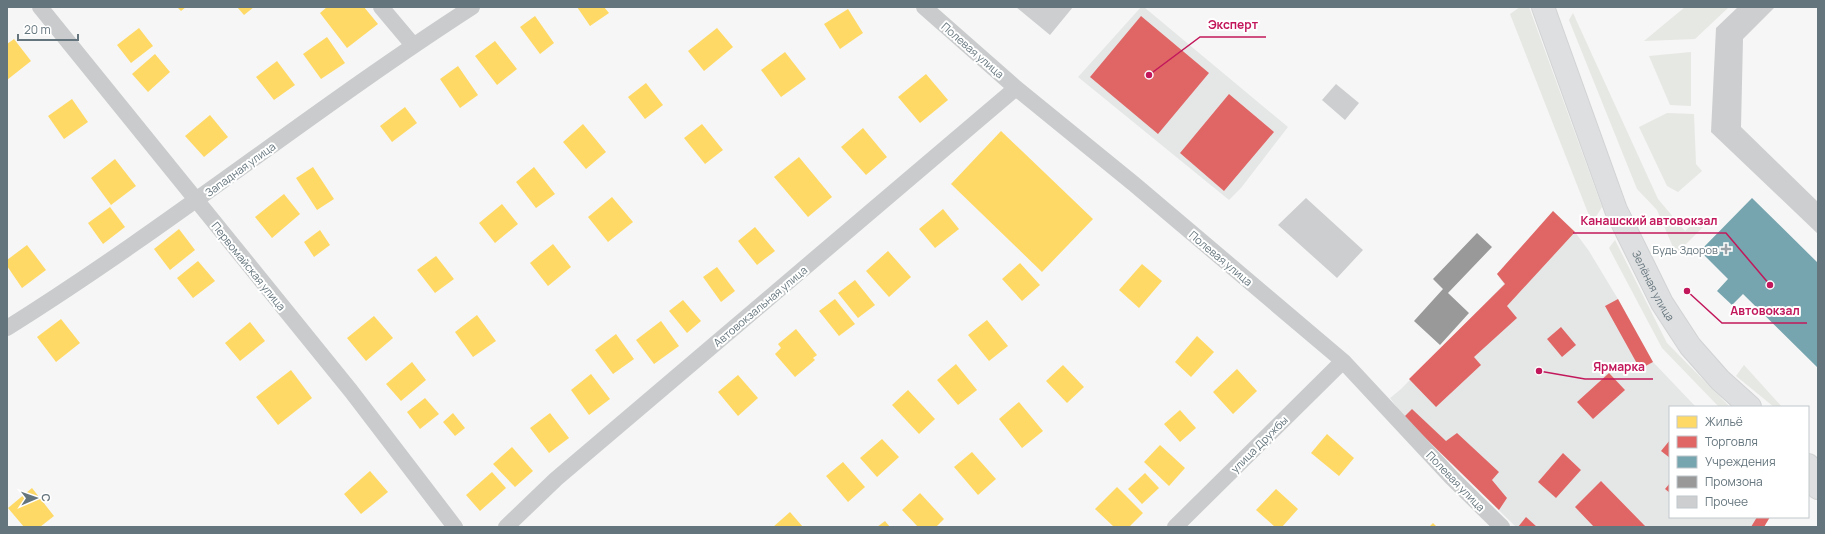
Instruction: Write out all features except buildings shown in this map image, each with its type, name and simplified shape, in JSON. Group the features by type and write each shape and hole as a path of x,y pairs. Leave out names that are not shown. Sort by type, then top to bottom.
{"main road":[{"name":"Зелёная улица","path":"1543,7 1616,210 1662,303 1690,346 1720,380 1749,406"},
{"path":"1809,467 1818,488"}],"street":[{"name":"Первомайская улица","path":"40,7 351,391 455,527"},
{"path":"382,7 413,45"},
{"name":"Западная улица","path":"7,328 196,200 413,45 472,7"},
{"name":"Полевая улица","path":"924,7 1016,88 1134,184 1343,361 1451,477 1502,527"},
{"name":"Автовокзальная улица","path":"506,527 562,474 1016,88"},
{"name":"улица Дружбы","path":"1175,527 1343,361"}],"shaded area":[{"path":"1141,7 1144,7 1288,127 1241,188 1229,200 1078,77"},
{"path":"1520,7 1529,7 1602,207 1592,223 1510,14"},
{"path":"1685,7 1729,7 1695,39 1644,41"},
{"path":"1573,13 1658,199 1685,231 1697,220 1703,227 1676,254 1657,210 1637,189 1569,20"},
{"path":"1691,52 1691,106 1670,105 1649,56"},
{"path":"1667,113 1694,114 1696,164 1702,171 1678,192 1667,186 1639,127"},
{"path":"1553,211 1575,232 1589,251 1653,362 1695,406 1669,406 1669,518 1769,518 1764,527 1516,527 1404,417 1390,398 1401,389 1504,284 1497,274"},
{"path":"1615,240 1667,343 1729,406 1718,406 1662,348 1609,248"},
{"path":"1744,365 1781,406 1773,406 1736,376"}],"place":[{"name":"Эксперт","path":"1149,75"},
{"name":"Будь Здоров","path":"1726,249"},
{"name":"Канашский автовокзал","path":"1770,285"},
{"name":"Автовокзал","path":"1687,291"},
{"name":"Ярмарка","path":"1539,371"}]}
